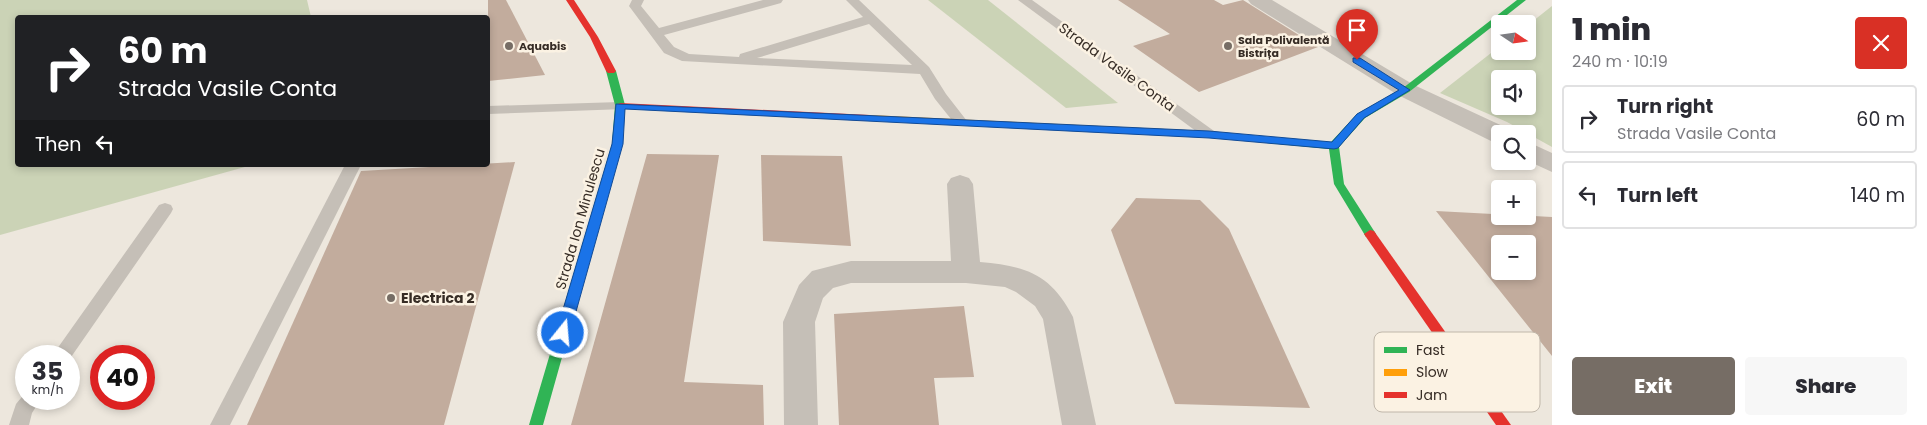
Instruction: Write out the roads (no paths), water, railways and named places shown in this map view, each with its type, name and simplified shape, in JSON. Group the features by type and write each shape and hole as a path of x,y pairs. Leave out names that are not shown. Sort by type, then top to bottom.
{"street":[{"name":"Strada Ion Minulescu","path":"536,425 617,144 620,106 612,76 600,45 570,0"},
{"path":"1258,0 1406,90 1491,131"},
{"path":"1439,332 1364,226 1339,184 1334,146 1360,116 1406,90 1522,0"},
{"name":"Strada Vasile Conta","path":"620,106 1209,134 1334,146"},
{"path":"1536,155 1552,164"},
{"path":"960,184 966,272"},
{"path":"801,425 799,322 810,293 823,280 851,272 966,272 1009,276 1027,284 1046,298 1058,317 1080,425"},
{"path":"1495,412 1504,425"}],"lane":[{"path":"638,0 635,6 669,50 688,58 924,70"},
{"path":"656,33 776,0"},
{"path":"852,0 924,70 940,96 960,122"},
{"name":"Strada Vasile Conta","path":"1024,0 1209,134"},
{"path":"734,60 871,19"},
{"path":"490,110 620,106"},
{"path":"220,425 352,167"},
{"path":"69,345 165,209"},
{"path":"19,425 23,410"}],"place":[{"name":"Aquabis","path":"509,46"},
{"name":"Sala Polivalentă Bistrița","path":"1228,46"},
{"name":"Electrica 2","path":"391,298"}]}
